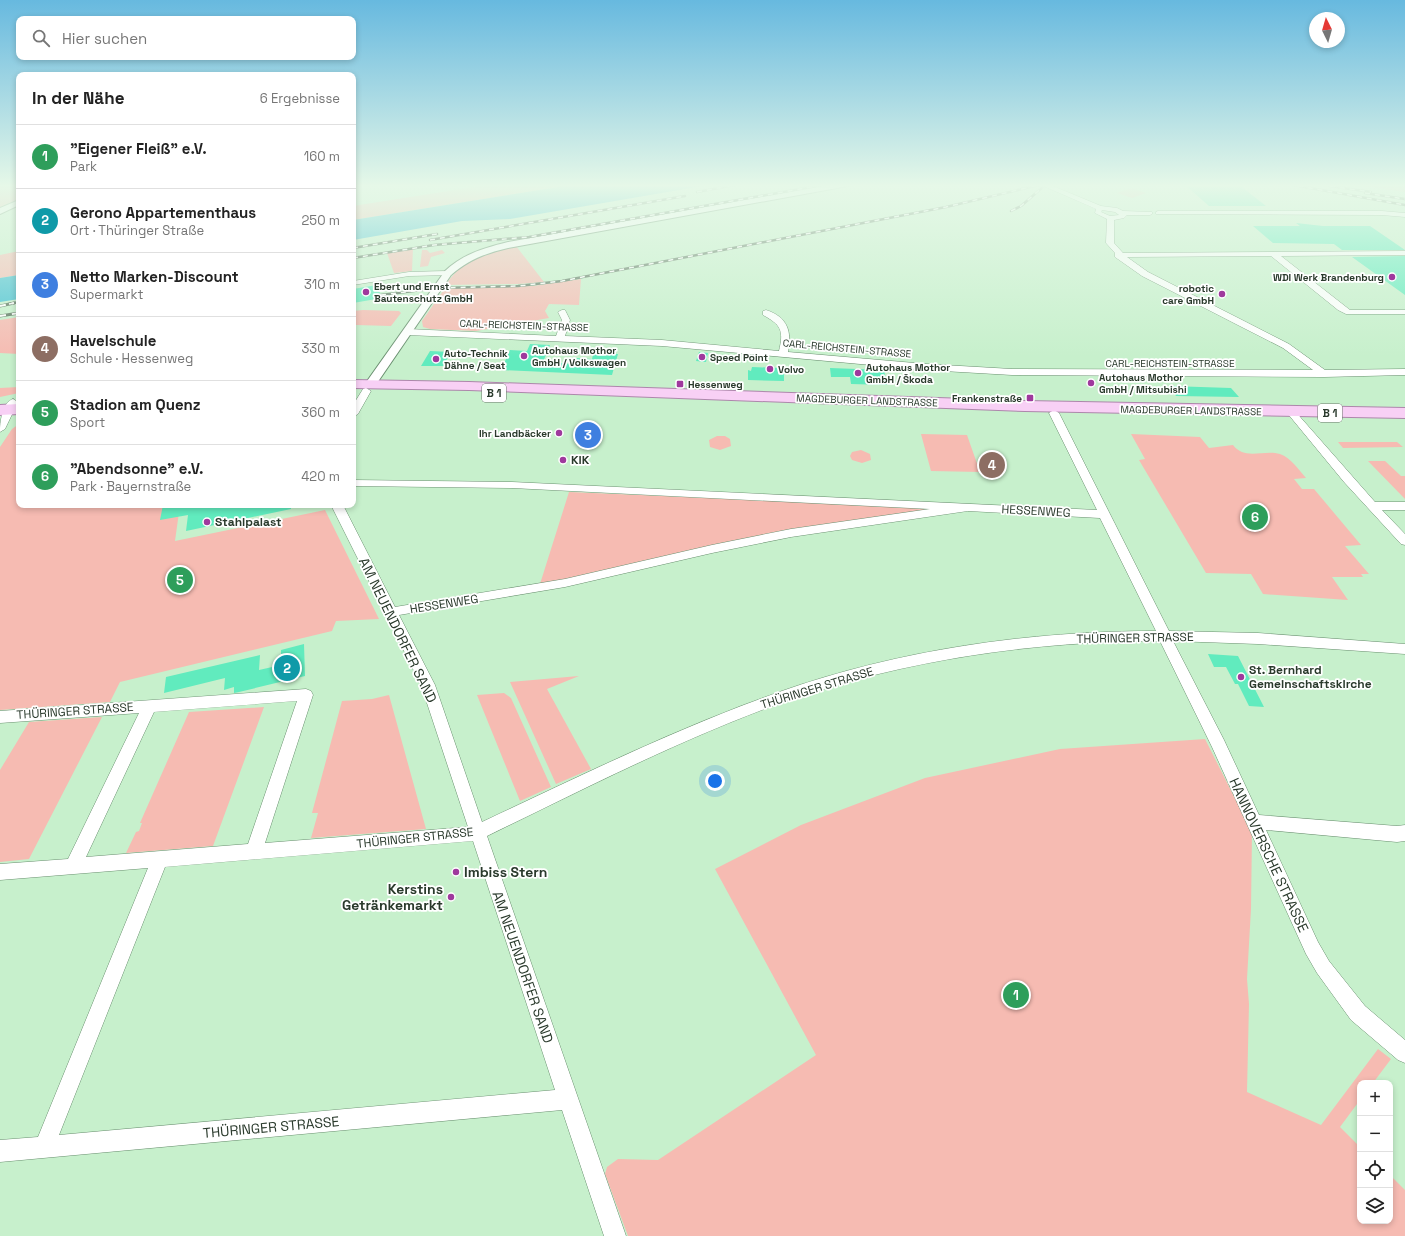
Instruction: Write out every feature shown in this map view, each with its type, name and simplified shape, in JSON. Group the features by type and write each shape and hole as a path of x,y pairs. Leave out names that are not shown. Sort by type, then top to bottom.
{"main road":[{"name":"MAGDEBURGER LANDSTRASSE","path":"363,389 1054,413 1294,416 1405,413"},
{"name":"MAGDEBURGER LANDSTRASSE","path":"363,389 1025,406 1405,420"}],"street":[{"path":"356,406 363,389 408,332 448,273 466,258 497,247 527,242"},
{"path":"1111,242 1118,254 1145,274 1286,346 1324,374"},
{"path":"1118,254 1405,252"},
{"path":"1272,253 1341,308 1349,312 1405,312"},
{"path":"356,283 409,274 448,273"},
{"path":"560,338 566,320 562,312"},
{"path":"766,313 780,320 785,328 788,337 783,353"},
{"name":"CARL-REICHSTEIN-STRASSE","path":"408,332 662,343 926,366 1019,372 1132,374 1324,374 1405,372"},
{"path":"0,429 11,418 12,407"},
{"path":"1054,413 1165,636"},
{"path":"1294,416 1372,506 1405,541"},
{"name":"HESSENWEG","path":"356,482 512,485 1104,514"},
{"path":"1372,506 1405,506"},
{"name":"HESSENWEG","path":"391,612 565,584 712,549 792,533 968,507"},
{"name":"AM NEUENDORFER SAND","path":"339,508 428,685 614,1236"},
{"name":"THÜRINGER STRASSE","path":"0,872 459,835 478,832 673,740 735,714 827,683 927,658 969,650 1071,639 1165,636 1293,641 1405,649"},
{"name":"HANNOVERSCHE STRASSE","path":"1165,636 1170,650 1219,745 1312,948 1323,967 1358,1013 1405,1053"},
{"name":"THÜRINGER STRASSE","path":"0,717 306,695 254,852"},
{"name":"THÜRINGER STRASSE","path":"73,866 150,706"},
{"path":"1255,822 1402,836"},
{"path":"44,1147 160,859"},
{"name":"THÜRINGER STRASSE","path":"0,1151 568,1099"}],"shaded area":[{"path":"516,246 544,282 518,284 446,285 452,276 467,263 495,251"},
{"path":"413,248 412,271 394,273 387,253"},
{"path":"422,250 427,250 430,253 442,250 445,253 431,257 428,266 420,267"},
{"path":"16,252 16,275 0,278 0,255"},
{"path":"581,279 579,305 549,304 545,311 549,318 476,331 430,329 423,327 422,321 445,288 533,286"},
{"path":"356,311 399,311 401,313 391,326 356,325"},
{"path":"16,317 16,354 0,353 0,320"},
{"path":"16,387 16,394 0,397 0,388"},
{"path":"16,426 16,508 180,508 175,541 325,510 379,619 336,621 332,631 120,682 110,702 0,710 0,447 12,429"},
{"path":"921,434 967,435 980,472 931,471"},
{"path":"1131,434 1200,437 1209,448 1233,445 1238,450 1249,454 1274,453 1288,458 1306,478 1294,479 1302,489 1314,489 1361,545 1345,546 1369,574 1361,574 1363,577 1332,577 1348,600 1263,594 1251,574 1206,573 1139,460 1145,459"},
{"path":"717,436 725,436 730,439 731,446 720,450 710,447 709,440"},
{"path":"1338,442 1397,442 1403,447 1343,448"},
{"path":"861,450 870,454 871,460 862,463 852,460 850,456 852,452"},
{"path":"1368,461 1385,461 1401,476 1405,476 1405,499"},
{"path":"569,492 923,507 926,512 866,520 564,581 540,584"},
{"path":"579,676 547,689 591,769 556,784 510,682"},
{"path":"504,693 511,698 551,787 520,801 477,695"},
{"path":"389,695 426,829 311,838 318,813 312,813 342,701 372,699"},
{"path":"264,707 213,846 126,853 136,832 139,831 142,823 140,823 189,712"},
{"path":"102,717 29,859 0,862 0,770 29,722"},
{"path":"1205,739 1252,832 1251,909 1247,979 1249,1004 1247,1092 1321,1125 1378,1049 1391,1059 1375,1080 1357,1080 1357,1104 1340,1127 1357,1144 1357,1224 1393,1224 1393,1178 1405,1190 1405,1236 628,1236 605,1174 607,1167 618,1159 658,1160 816,1055 715,869 801,825 925,778 1060,749"}],"water":[{"path":"16,275 16,299 0,302 0,278"}],"building":[{"path":"1271,242 1393,242 1405,250 1342,250 1334,244 1273,243"},
{"name":"WDI Werk Brandenburg","path":"1405,256 1405,295 1352,257"},
{"name":"Ebert und Ernst Bautenschutz GmbH","path":"377,285 382,298 356,302 356,288"},
{"path":"530,344 550,345 543,362 574,364 576,358 592,359 593,355 597,353 618,354 612,375 501,370 510,350 527,351"},
{"name":"Auto-Technik Dähne / Seat","path":"430,351 451,352 443,366 421,366"},
{"name":"Speed Point","path":"699,352 708,353 706,362 696,361"},
{"name":"Volvo","path":"752,367 784,368 784,381 748,380 748,370 751,371"},
{"name":"Autohaus Mothor GmbH / Škoda","path":"830,368 884,370 887,385 851,384 850,377 831,377"},
{"path":"1170,386 1231,388 1239,397 1176,396"},
{"name":"Stahlpalast","path":"162,508 291,508 186,531 188,515 160,520"},
{"path":"304,644 305,676 234,693 234,687 224,690 225,678 164,693 166,677 260,655 259,670 281,665 281,650"},
{"name":"St. Bernhard Gemeinschaftskirche","path":"1208,654 1238,656 1264,707 1249,706 1238,684 1235,684 1226,667 1214,667"}],"railway":[{"path":"356,248 391,242"},
{"path":"356,258 434,245 473,242"},
{"path":"381,295 438,288 518,286 562,281 766,242"},
{"path":"0,306 14,303"},
{"path":"9,304 14,303"},
{"path":"0,316 16,313"}],"place":[{"name":"WDI Werk Brandenburg","path":"1392,277"},
{"name":"Ebert und Ernst Bautenschutz GmbH","path":"366,292"},
{"name":"robotic care GmbH","path":"1222,294"},
{"name":"Autohaus Mothor GmbH / Volkswagen","path":"524,356"},
{"name":"Speed Point","path":"702,357"},
{"name":"Auto-Technik Dähne / Seat","path":"436,359"},
{"name":"Volvo","path":"770,369"},
{"name":"Autohaus Mothor GmbH / Škoda","path":"858,373"},
{"name":"Autohaus Mothor GmbH / Mitsubishi","path":"1091,383"},
{"name":"Hessenweg","path":"680,384"},
{"name":"Frankenstraße","path":"1030,398"},
{"name":"Ihr Landbäcker","path":"559,433"},
{"name":"Netto Marken-Discount","path":"588,435"},
{"name":"KiK","path":"563,460"},
{"name":"Havelschule","path":"992,465"},
{"name":"\"Abendsonne\" e.V.","path":"1255,517"},
{"name":"Stahlpalast","path":"207,522"},
{"name":"Stadion am Quenz","path":"180,580"},
{"name":"Gerono Appartementhaus","path":"287,668"},
{"name":"St. Bernhard Gemeinschaftskirche","path":"1241,677"},
{"name":"Imbiss Stern","path":"456,872"},
{"name":"Kerstins Getränkemarkt","path":"451,897"},
{"name":"\"Eigener Fleiß\" e.V.","path":"1016,995"}]}
